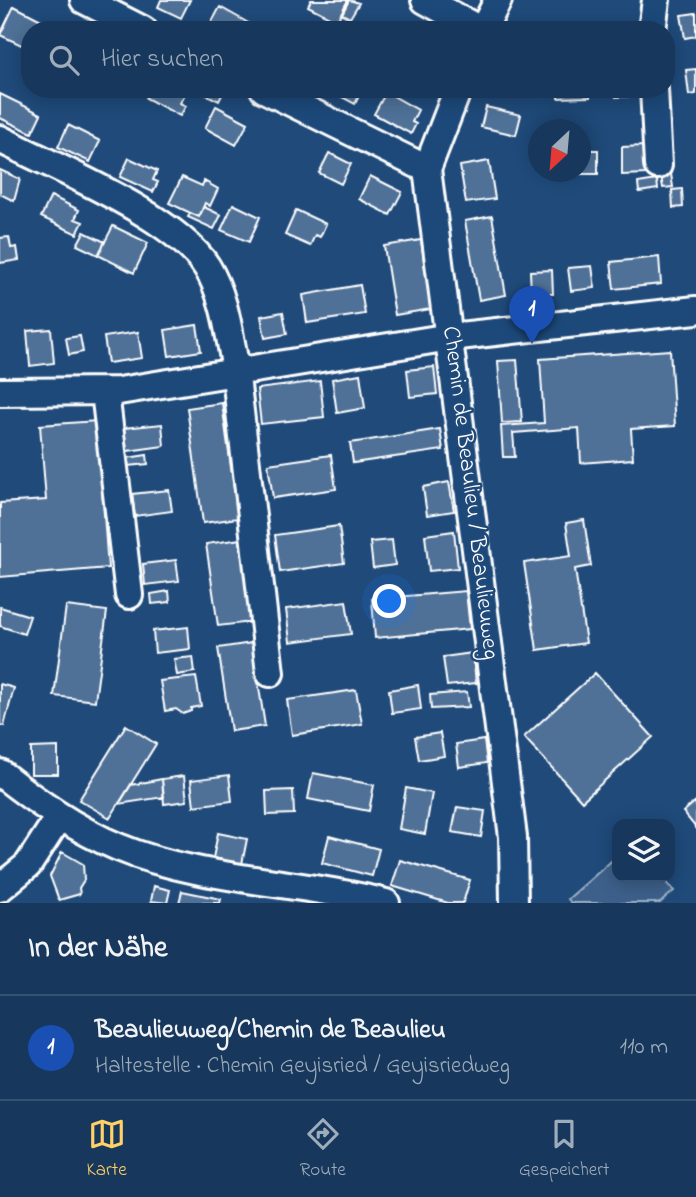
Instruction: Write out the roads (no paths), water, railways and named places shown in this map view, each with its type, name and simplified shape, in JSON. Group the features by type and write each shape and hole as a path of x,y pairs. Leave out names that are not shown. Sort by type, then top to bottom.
{"street":[{"path":"84,0 125,21"},
{"path":"425,0 465,21"},
{"path":"487,21 498,0"},
{"path":"653,21 656,0"},
{"path":"282,98 427,169"},
{"name":"Chemin de Beaulieu / Beaulieuweg","path":"455,98 427,169 513,836 514,903"},
{"path":"654,98 658,165"},
{"path":"0,139 153,217 193,250 207,267 225,308 271,673"},
{"path":"0,392 105,392 450,337 696,310"},
{"path":"105,392 130,595"},
{"path":"0,773 59,817 119,847 156,860 266,893 386,903"},
{"path":"0,888 28,866 59,817"}],"place":[{"name":"Beaulieuweg/Chemin de Beaulieu","path":"532,344"}]}
